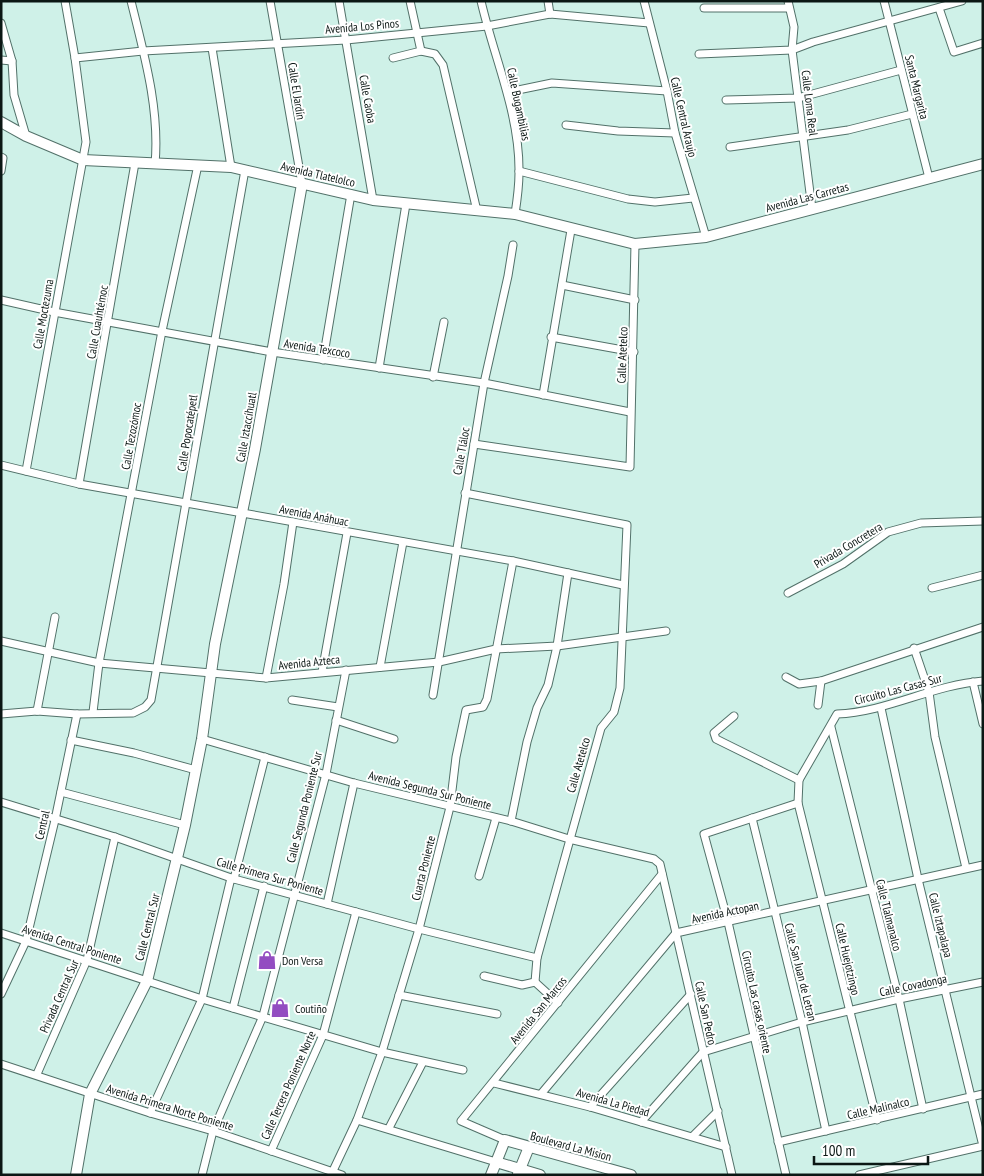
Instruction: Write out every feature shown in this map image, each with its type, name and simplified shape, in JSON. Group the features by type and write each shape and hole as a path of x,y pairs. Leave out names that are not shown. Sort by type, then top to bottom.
{"street":[{"name":"Calle Moctezuma","path":"26,471 86,142 65,1"},
{"path":"131,1 143,51 155,123 157,140 155,164"},
{"name":"Calle El Jardín","path":"270,1 302,184"},
{"name":"Calle Caoba","path":"339,1 373,200"},
{"path":"410,1 421,51"},
{"name":"Calle Bugambilias","path":"481,1 508,92 516,137 519,171 515,214"},
{"path":"548,1 550,14"},
{"name":"Calle Central Araujo","path":"644,1 667,91 675,133 706,238"},
{"name":"Santa Margarita","path":"884,1 929,178"},
{"path":"699,54 792,50 813,42 962,1"},
{"path":"704,8 788,4"},
{"name":"Calle Loma Real","path":"788,4 794,27 792,50 812,209"},
{"path":"939,8 954,52 983,43"},
{"name":"Avenida Los Pinos","path":"75,58 143,51 346,40 487,26 550,14 649,23"},
{"path":"1,23 12,61 14,95 26,136"},
{"path":"212,48 231,167"},
{"path":"393,58 421,51 435,54 443,65 478,211"},
{"path":"1,60 12,61"},
{"path":"726,100 798,98 901,70"},
{"path":"508,92 552,83 667,91"},
{"path":"730,146 848,130 912,114"},
{"name":"Avenida Tlatelolco","path":"1,122 26,136 83,160 231,167 373,200 515,214 571,230 635,244"},
{"path":"566,126 618,131 675,133"},
{"path":"1,157 3,158 1,172"},
{"name":"Calle Cuauhtémoc","path":"79,484 109,322 135,163"},
{"name":"Avenida Las Carretas","path":"635,244 706,238 983,164"},
{"name":"Calle Tezozómoc","path":"93,712 99,663 162,331 198,165"},
{"name":"Calle Popocatépetl","path":"93,712 133,713 145,707 151,700 213,340 245,170"},
{"path":"519,171 628,199 655,202 693,198"},
{"name":"Calle Iztaccíhuatl","path":"211,674 302,184"},
{"path":"323,360 351,194"},
{"path":"379,368 406,204"},
{"path":"543,395 551,337 571,230"},
{"name":"Calle Atetelco","path":"474,444 630,467 635,244"},
{"name":"Calle Tláloc","path":"433,695 458,552 464,493 484,383 513,245"},
{"path":"562,285 634,300"},
{"name":"Avenida Texcoco","path":"1,300 54,312 272,352 484,383 630,412"},
{"path":"433,377 444,322"},
{"path":"551,337 634,352"},
{"name":"Avenida Anáhuac","path":"1,465 79,484 513,562 623,585"},
{"name":"Calle Atetelco","path":"464,493 627,525 620,688 614,712 601,728 537,958 534,982"},
{"name":"Privada Concretera","path":"788,593 843,564 888,532 921,523 983,520"},
{"path":"266,678 284,584 293,522"},
{"path":"322,672 347,533"},
{"path":"380,667 402,542"},
{"path":"496,649 513,562"},
{"path":"511,821 527,742 537,708 548,685 557,646 568,573"},
{"path":"932,588 983,575"},
{"path":"37,711 55,617"},
{"path":"786,677 799,684 821,681 914,648 983,627"},
{"name":"Avenida Azteca","path":"1,641 99,663 266,678 439,662 496,649 557,646 621,639 666,631"},
{"path":"914,648 929,692 935,737 966,868"},
{"name":"Cuarta Poniente","path":"357,1120 382,1052 419,929 450,807 456,757 466,710 482,707 487,699 496,649"},
{"name":"Calle Segunda Poniente Sur","path":"202,1175 213,1131 263,1016 293,894 326,774 346,670"},
{"name":"Calle Central Sur","path":"76,1175 90,1094 147,981 185,824 202,739 211,674"},
{"path":"818,705 821,681"},
{"name":"Circuito Las Casas Sur","path":"798,803 799,780 832,727 837,714 881,708 902,699 983,681"},
{"path":"973,682 983,724"},
{"path":"292,700 338,707"},
{"name":"Calle Iztapalapa","path":"881,708 918,879 983,1146"},
{"path":"1,714 37,711 77,714 93,712"},
{"name":"Central","path":"1,994 26,941 55,820 77,714"},
{"path":"734,716 717,729 714,733 716,738 799,780"},
{"path":"336,720 394,739"},
{"name":"Calle Tlalmanalco","path":"832,727 923,1109"},
{"name":"Avenida Segunda Sur Poniente","path":"202,739 354,783 511,821 569,839 654,859"},
{"path":"71,740 134,753 196,770"},
{"path":"150,1113 202,1000 232,878 265,757"},
{"path":"327,904 354,783"},
{"path":"61,792 185,824"},
{"name":"Calle Primera Sur Poniente","path":"1,802 115,837 176,860 232,878 419,929 537,958"},
{"path":"752,818 798,803"},
{"name":"Calle Huejotzingo","path":"798,803 824,900 849,1012 877,1120"},
{"path":"479,876 496,818"},
{"name":"Circuito Las casas oriente","path":"752,818 704,834 728,922 786,1175"},
{"name":"Calle San Juan de Letran","path":"752,818 802,1022 826,1131"},
{"name":"Privada Central Sur","path":"37,1074 87,960 115,837"},
{"name":"Calle San Pedro","path":"654,859 660,864 732,1175"},
{"name":"Avenida Actopan","path":"541,1094 676,933 774,913 983,865"},
{"name":"Avenida San Marcos","path":"505,1140 461,1121 494,1083 662,874"},
{"path":"233,1008 264,886"},
{"name":"Calle Tercera Poniente Norte","path":"271,1151 323,1036 356,912"},
{"name":"Avenida Central Poniente","path":"1,933 87,960 202,1000 263,1016 323,1036 423,1062 463,1070"},
{"path":"484,976 522,985 534,982 558,1003"},
{"name":"Calle Covadonga","path":"703,1052 802,1022 898,999 983,982"},
{"path":"590,1107 691,994"},
{"path":"399,995 497,1014"},
{"path":"641,1122 703,1052"},
{"path":"389,1128 423,1062"},
{"name":"Avenida Primera Norte Poniente","path":"1,1064 37,1074 90,1094 150,1113 213,1131 331,1173 342,1175"},
{"name":"Avenida La Piedad","path":"494,1083 590,1107 726,1147"},
{"name":"Calle Malinalco","path":"778,1142 983,1094"},
{"path":"693,1136 718,1111"},
{"path":"331,1173 357,1120 389,1128 496,1162 518,1172 540,1175"},
{"path":"491,1175 505,1140"},
{"name":"Boulevard La Mision","path":"505,1140 632,1175"},
{"path":"859,1175 983,1146"},
{"path":"518,1172 529,1147"}],"place":[{"name":"Don Versa","path":"267,960"},
{"name":"Coutiño","path":"280,1008"}]}
